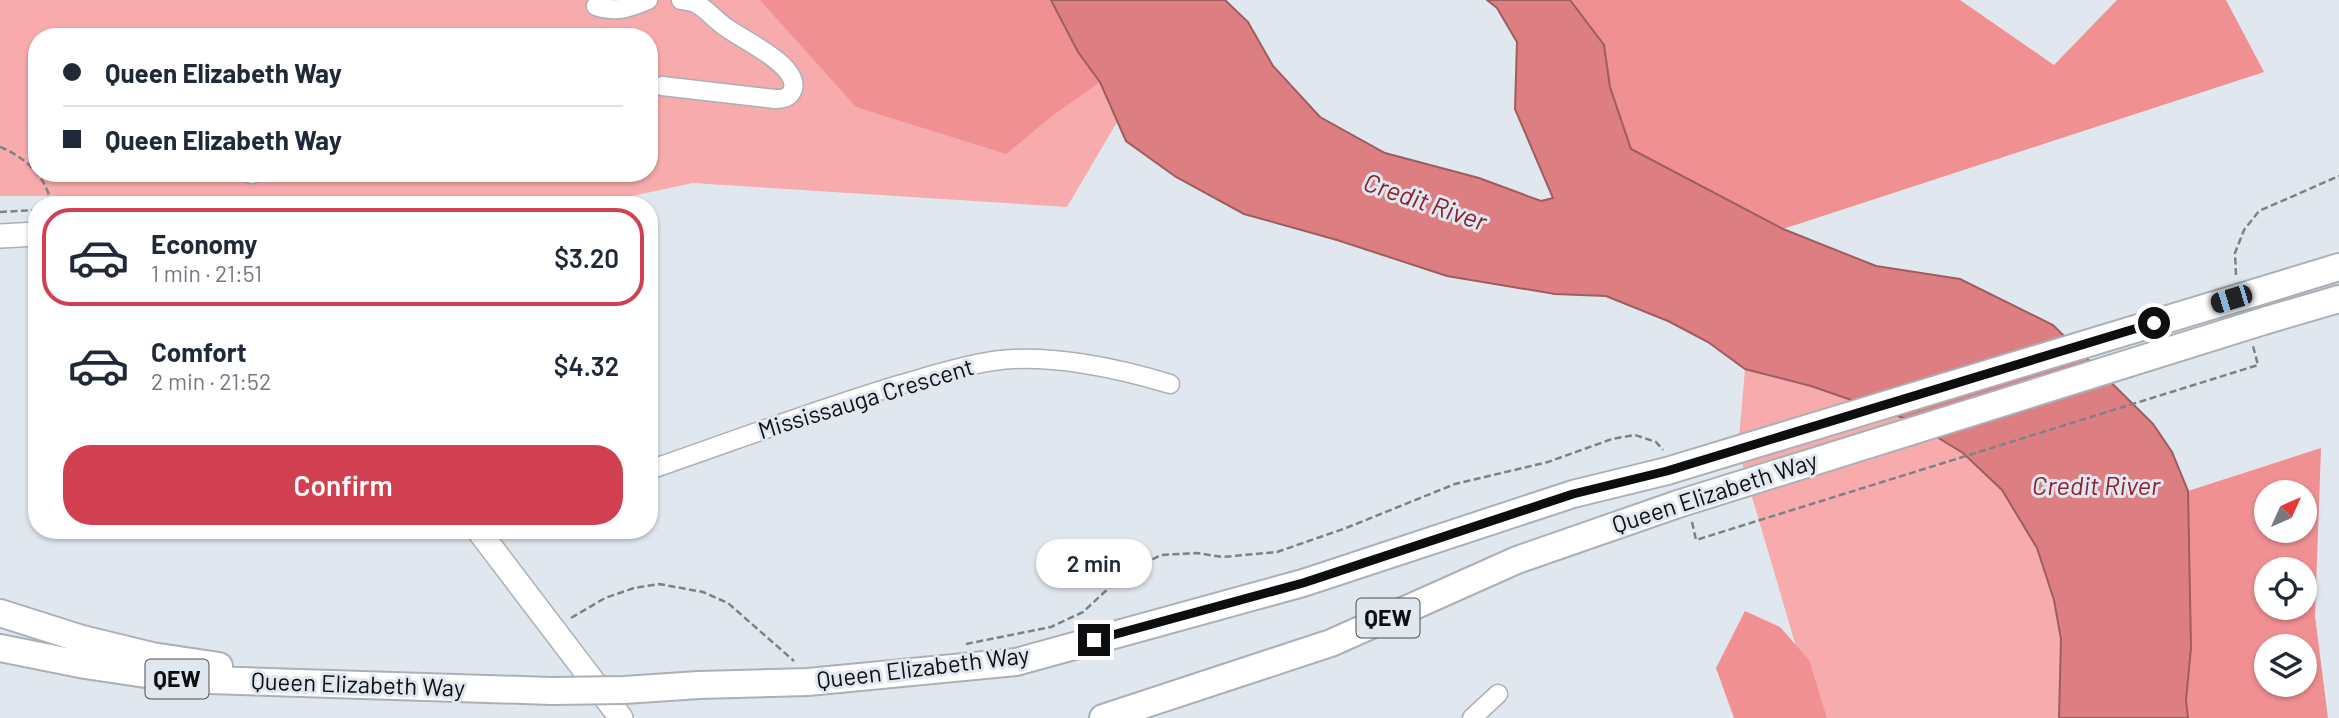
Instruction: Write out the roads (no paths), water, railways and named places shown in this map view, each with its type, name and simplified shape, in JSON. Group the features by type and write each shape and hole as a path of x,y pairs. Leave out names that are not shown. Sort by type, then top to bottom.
{"highway":[{"name":"Queen Elizabeth Way","path":"0,648 85,665 178,679 552,691 808,682 1016,662 1303,583 1667,463 2247,287 2339,267"},
{"name":"Queen Elizabeth Way","path":"1103,718 1331,643 1517,560 2259,331 2339,299"},
{"path":"0,613 82,639 152,656 356,686"}],"main road":[{"path":"0,236 28,234"},
{"path":"485,539 621,718"}],"street":[{"path":"596,6 620,10 648,0"},
{"path":"662,86 775,99 784,99 794,87 791,75 772,57 723,26 699,5 681,0"},
{"name":"Mississauga Crescent","path":"658,467 852,399 933,375 994,361 1050,360 1130,372 1170,384"},
{"path":"1472,718 1498,694"}],"water":[{"name":"Credit River","path":"1051,0 1225,0 1248,22 1273,66 1320,117 1385,153 1479,178 1541,201 1553,198 1515,109 1517,42 1497,8 1487,0 1570,0 1604,45 1610,87 1631,149 1783,229 1876,266 1960,279 2053,325 2153,424 2172,452 2188,491 2191,648 2186,700 2188,718 2059,718 2061,639 2054,600 2037,548 2002,490 1963,453 1909,420 1811,386 1745,369 1708,342 1668,321 1606,296 1555,294 1447,276 1337,240 1244,214 1176,177 1126,141 1100,82 1078,52"}]}
